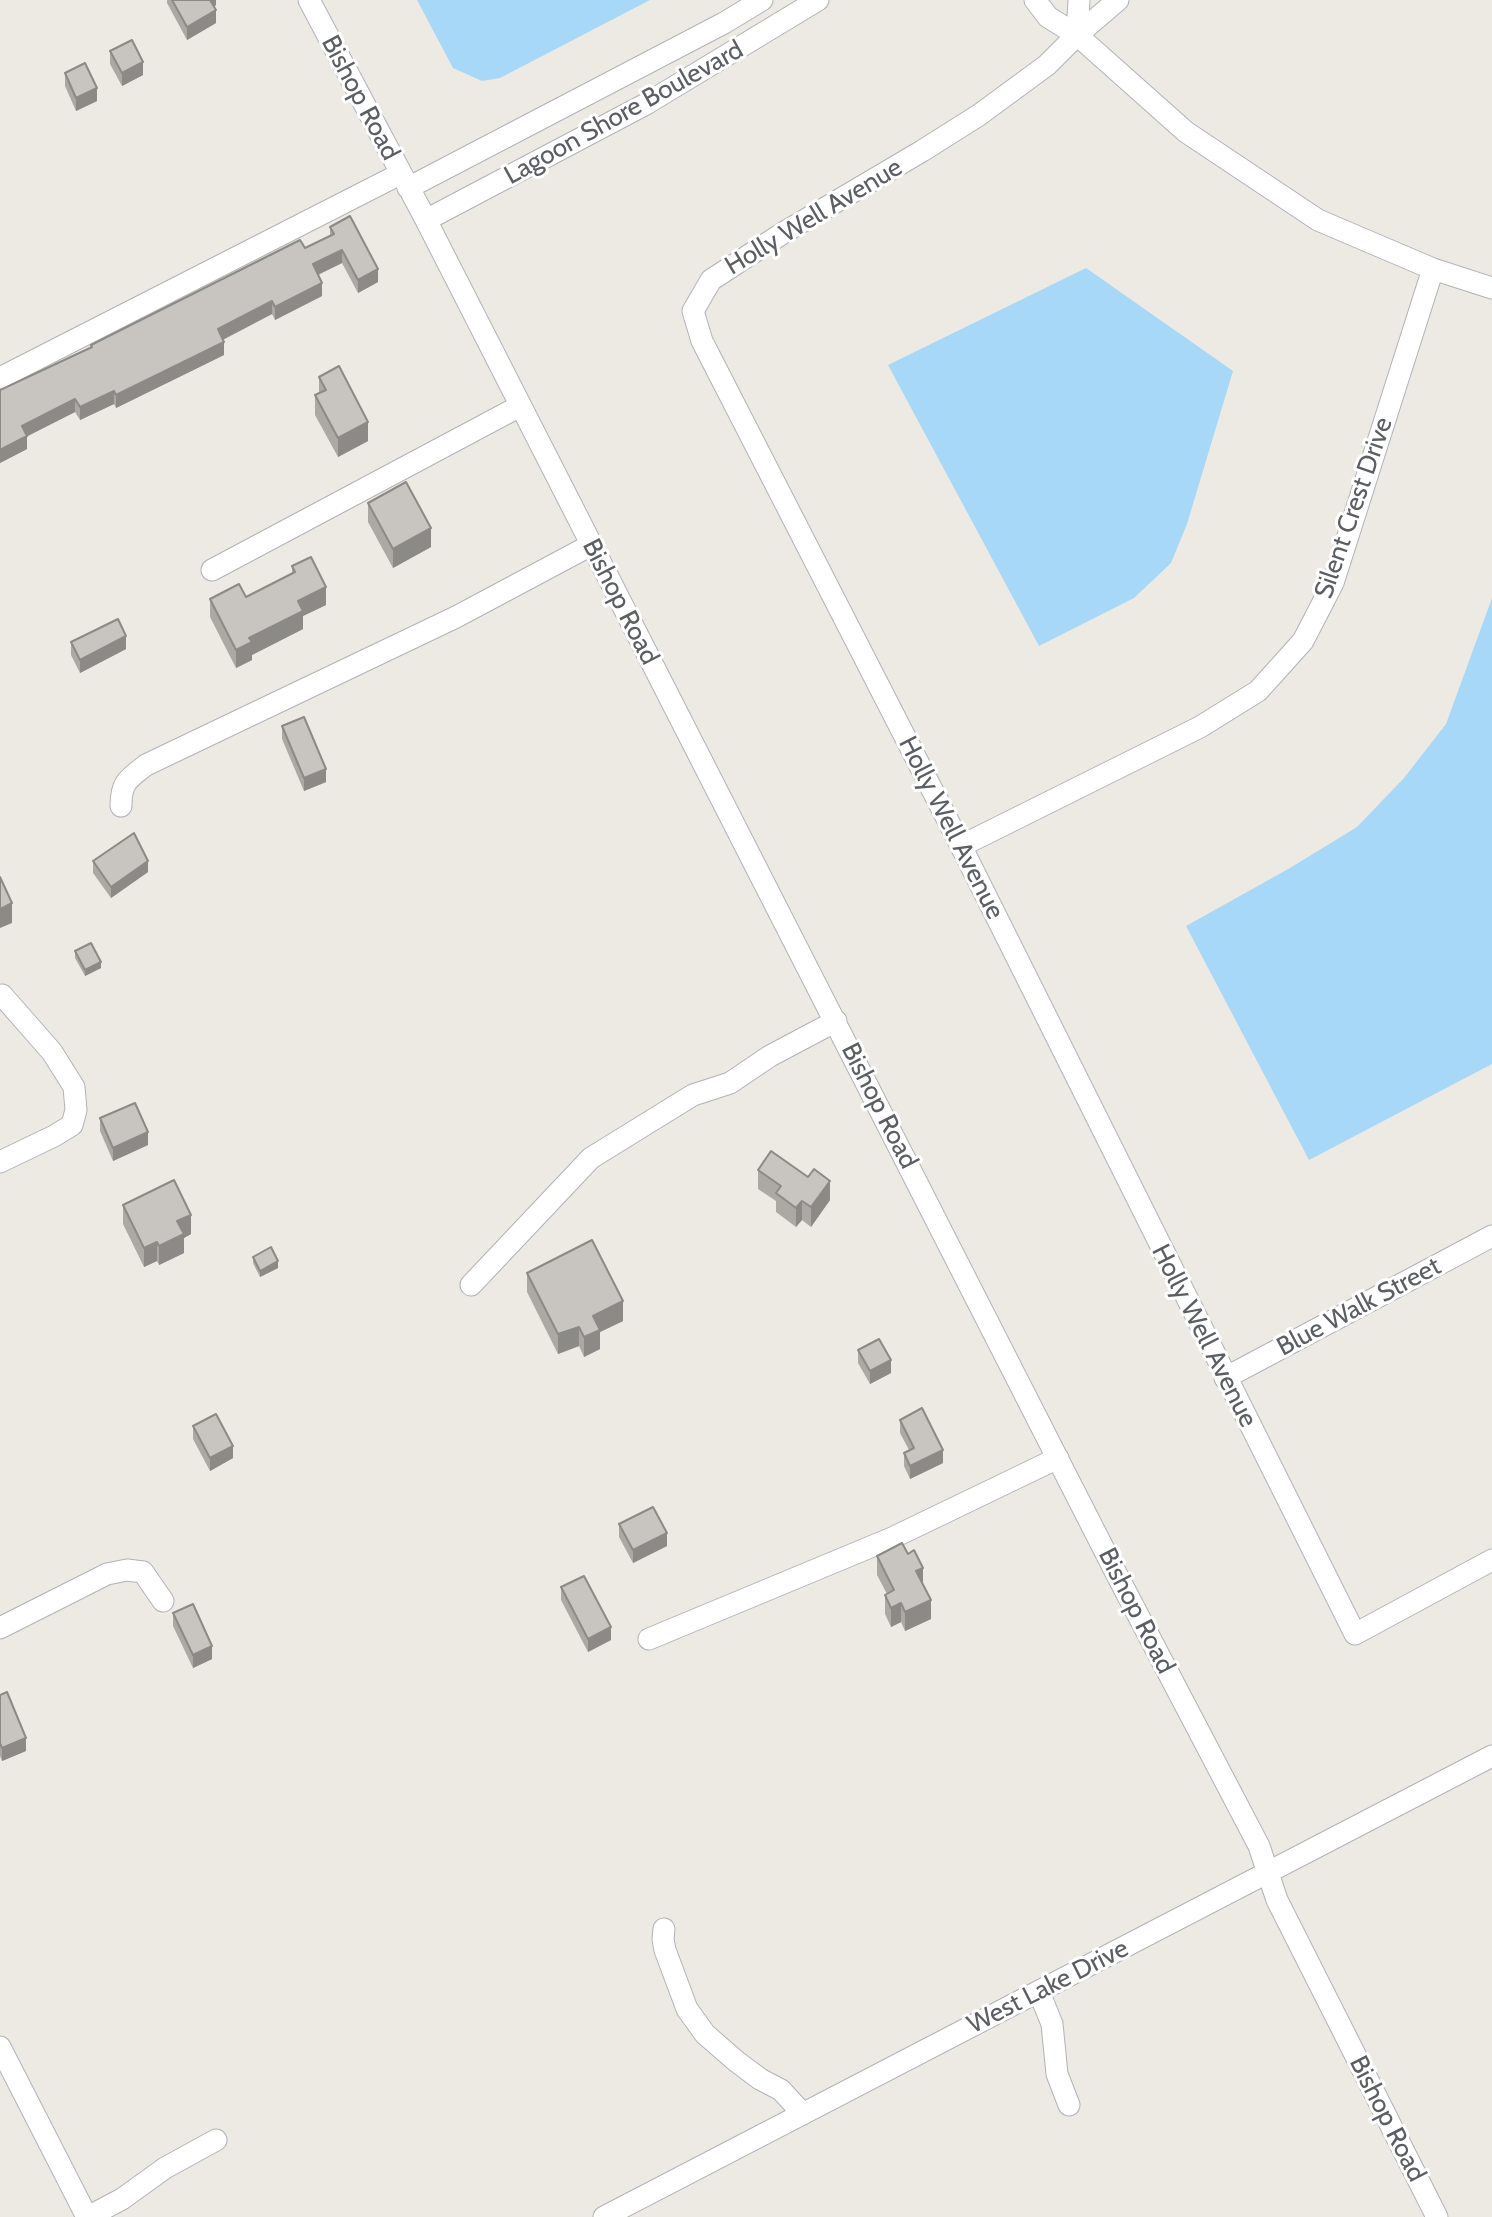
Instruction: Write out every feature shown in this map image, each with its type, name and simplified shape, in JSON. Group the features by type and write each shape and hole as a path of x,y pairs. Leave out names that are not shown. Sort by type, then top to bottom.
{"street":[{"name":"Bishop Road","path":"309,0 426,220 1117,1575 1259,1846 1276,1900 1437,2217"},
{"name":"Lagoon Shore Boulevard","path":"0,378 724,23 762,0"},
{"name":"Lagoon Shore Boulevard","path":"426,220 646,104 818,0"},
{"path":"1035,0 1048,17 1077,35 1186,132 1318,220 1433,269 1492,288"},
{"path":"1077,35 1079,0"},
{"name":"Holly Well Avenue","path":"1118,0 1047,65 979,115 783,233 711,280 693,311 702,341 961,846 1355,1633 1492,1560"},
{"name":"Silent Crest Drive","path":"961,846 1200,727 1258,691 1303,641 1333,583 1433,269"},
{"path":"212,570 520,406"},
{"path":"121,806 121,790 129,778 146,765 456,617 591,545"},
{"path":"0,1162 72,1125 76,1110 74,1087 52,1052 2,995"},
{"path":"471,1285 591,1158 692,1095 730,1083 770,1056 836,1021"},
{"name":"Blue Walk Street","path":"1225,1378 1492,1236"},
{"path":"649,1639 891,1538 1058,1458"},
{"path":"0,1628 107,1574 127,1570 143,1572 163,1601"},
{"name":"West Lake Drive","path":"604,2217 1492,1756"},
{"path":"664,1929 665,1950 687,2009 705,2034 744,2067 781,2090 803,2114"},
{"path":"1039,1992 1052,2024 1057,2074 1069,2105"},
{"path":"0,2047 87,2217 122,2199 165,2168 216,2140"}],"water":[{"path":"417,0 650,0 500,78 482,81 453,68"},
{"path":"1086,268 1233,371 1187,524 1171,563 1134,598 1039,646 888,365"},
{"path":"1492,598 1492,1064 1309,1160 1186,926 1357,827 1404,778 1446,724"}],"building":[{"path":"172,0 210,0 216,10 187,27"},
{"path":"132,40 143,62 122,73 110,51"},
{"path":"85,63 97,88 76,98 65,73"},
{"path":"350,216 378,269 358,280 342,250 313,264 322,283 275,307 272,301 218,329 224,342 116,395 114,391 80,407 75,399 22,426 27,436 0,450 0,390 92,347 91,345 300,240 305,248 334,234 330,227"},
{"path":"339,366 368,422 338,438 315,395 326,390 319,377"},
{"path":"406,482 431,528 393,549 368,503"},
{"path":"311,557 326,587 298,601 303,611 249,638 252,642 236,650 210,599 239,584 246,597 295,572 292,566"},
{"path":"118,619 126,636 80,660 71,642"},
{"path":"304,717 326,769 304,778 282,726"},
{"path":"134,833 148,861 111,887 93,861"},
{"path":"0,877 12,903 0,909"},
{"path":"91,943 101,962 85,970 75,951"},
{"path":"135,1103 148,1132 113,1148 100,1118"},
{"path":"771,1151 808,1177 814,1169 830,1181 811,1207 802,1201 796,1208 776,1193 781,1186 758,1170"},
{"path":"174,1180 191,1215 177,1221 184,1234 159,1246 157,1242 144,1248 123,1205"},
{"path":"592,1240 623,1301 593,1316 600,1330 584,1337 579,1327 558,1334 527,1273"},
{"path":"271,1247 278,1261 260,1271 253,1257"},
{"path":"879,1339 891,1360 870,1371 858,1350"},
{"path":"922,1408 943,1450 910,1466 904,1453 914,1448 900,1420"},
{"path":"216,1414 233,1446 210,1458 193,1426"},
{"path":"653,1507 667,1533 633,1550 619,1524"},
{"path":"902,1543 908,1554 914,1550 923,1568 916,1571 931,1600 905,1612 901,1603 891,1608 885,1595 894,1590 877,1556"},
{"path":"584,1576 611,1627 588,1639 561,1587"},
{"path":"193,1604 212,1646 193,1655 173,1613"},
{"path":"7,1692 26,1738 2,1748 0,1695"}]}
